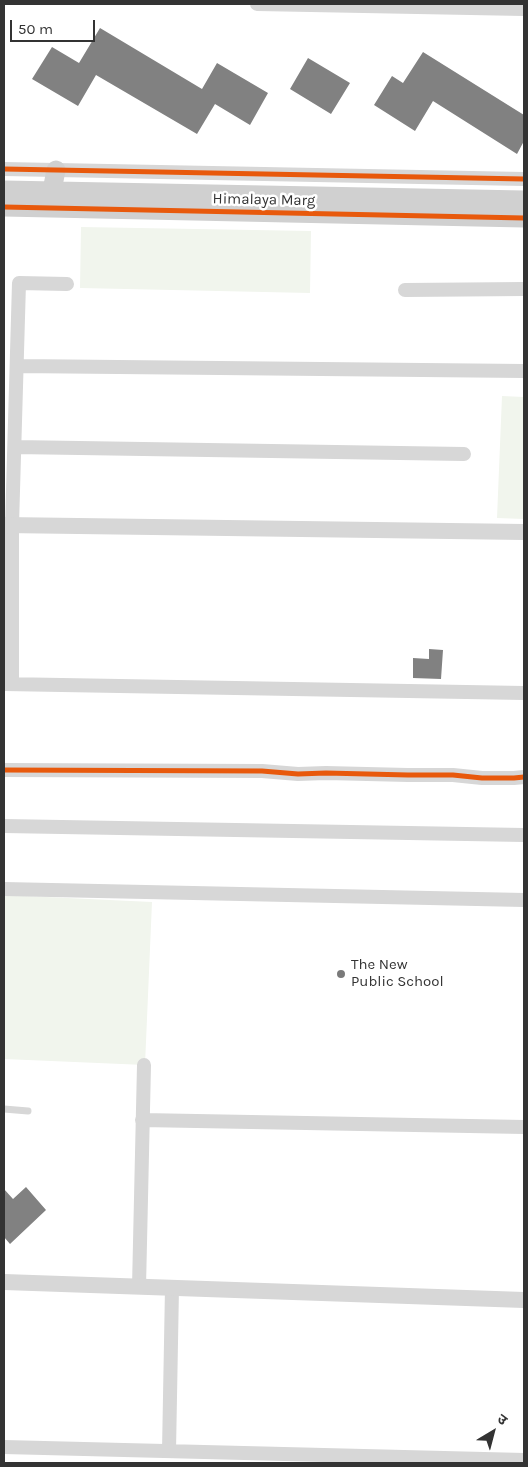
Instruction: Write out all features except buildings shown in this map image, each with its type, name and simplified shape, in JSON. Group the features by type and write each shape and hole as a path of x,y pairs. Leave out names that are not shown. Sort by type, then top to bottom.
{"main road":[{"path":"52,191 56,170"},
{"name":"Himalaya Marg","path":"4,190 524,200"},
{"name":"Himalaya Marg","path":"4,207 524,218"}],"street":[{"path":"257,4 524,9"},
{"path":"4,169 524,179"},
{"path":"67,284 19,283 15,447 8,525 8,684 524,693"},
{"path":"405,290 524,289"},
{"path":"17,366 524,371"},
{"path":"15,447 464,454"},
{"path":"8,525 524,532"},
{"path":"4,770 262,771 298,774 453,775 482,778 524,777"},
{"path":"4,826 524,835"},
{"path":"4,889 524,900"},
{"path":"139,1287 144,1065"},
{"path":"142,1120 524,1128"},
{"path":"4,1282 524,1300"},
{"path":"169,1451 172,1288"},
{"path":"4,1447 524,1460"}],"lane":[{"path":"4,1109 28,1111"}],"shaded area":[{"path":"81,227 311,231 310,293 80,288"},
{"path":"502,396 524,397 524,519 497,518"},
{"path":"4,895 152,902 145,1065 4,1059"}],"cycle path":[{"path":"4,169 524,179"},
{"path":"4,207 524,218"},
{"path":"4,770 262,771 298,774 453,775 482,778 524,777"}],"place":[{"name":"The New Public School","path":"341,974"}]}
